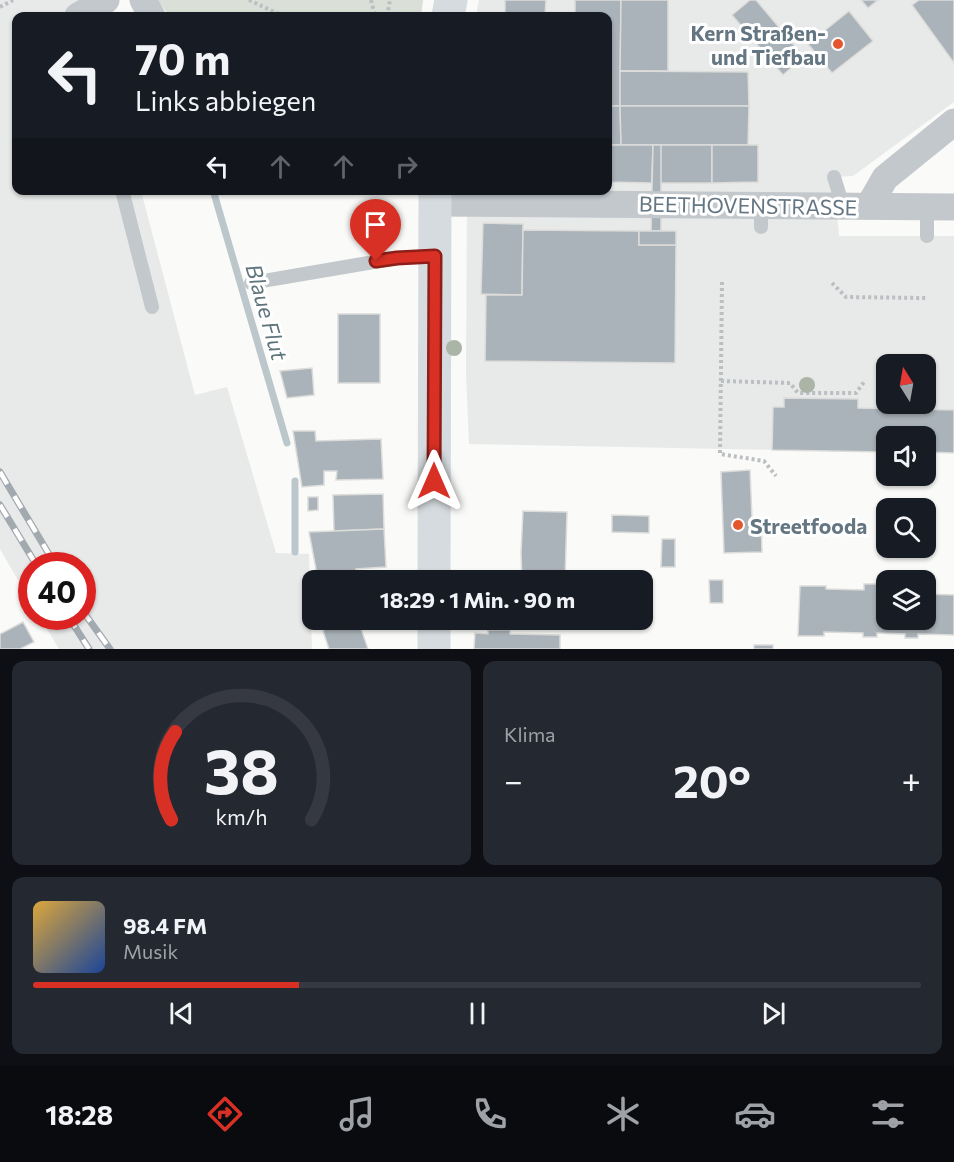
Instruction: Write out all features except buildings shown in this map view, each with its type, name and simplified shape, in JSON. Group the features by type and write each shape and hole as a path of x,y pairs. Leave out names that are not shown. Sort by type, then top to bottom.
{"street":[{"path":"76,11 106,0"},
{"path":"856,206 885,178 954,122"},
{"path":"434,570 435,197"},
{"name":"BEETHOVENSTRASSE","path":"435,197 761,216 856,206 954,207"},
{"path":"434,630 434,649"}],"lane":[{"path":"834,177 856,206"},
{"path":"123,195 152,307"},
{"path":"927,207 927,236"},
{"path":"250,283 397,258 435,256"}],"path":[{"path":"0,7 13,0"},
{"path":"249,0 275,12"},
{"path":"722,282 720,454 764,461 776,476"},
{"path":"832,283 846,297 926,298"},
{"path":"721,381 790,383 798,393 856,393 864,382"}],"shaded area":[{"path":"0,0 87,0 91,12 12,12 12,195 142,195 195,395 227,387 276,553 309,554 310,570 302,570 302,630 311,630 312,649 59,649 48,630 96,630 96,552 18,552 18,580 0,549"},
{"path":"158,0 423,0 422,12 166,12"},
{"path":"479,0 954,0 954,102 853,176 834,177 839,236 954,236 954,453 936,452 936,426 876,426 876,452 469,444 466,374 467,195 612,195 612,12 477,12"}],"waterway":[{"name":"Blaue Flut","path":"214,195 287,443"},
{"name":"Blaue Flut","path":"295,481 295,552"}],"railway":[{"path":"0,472 48,552"},
{"path":"0,505 29,552"},
{"path":"77,630 89,649"},
{"path":"96,630 110,649"}],"place":[{"name":"Kern Straßen- und Tiefbau","path":"838,44"},
{"name":"Streetfooda","path":"738,525"}],"route":[{"path":"376,261 435,256 434,481"}]}
